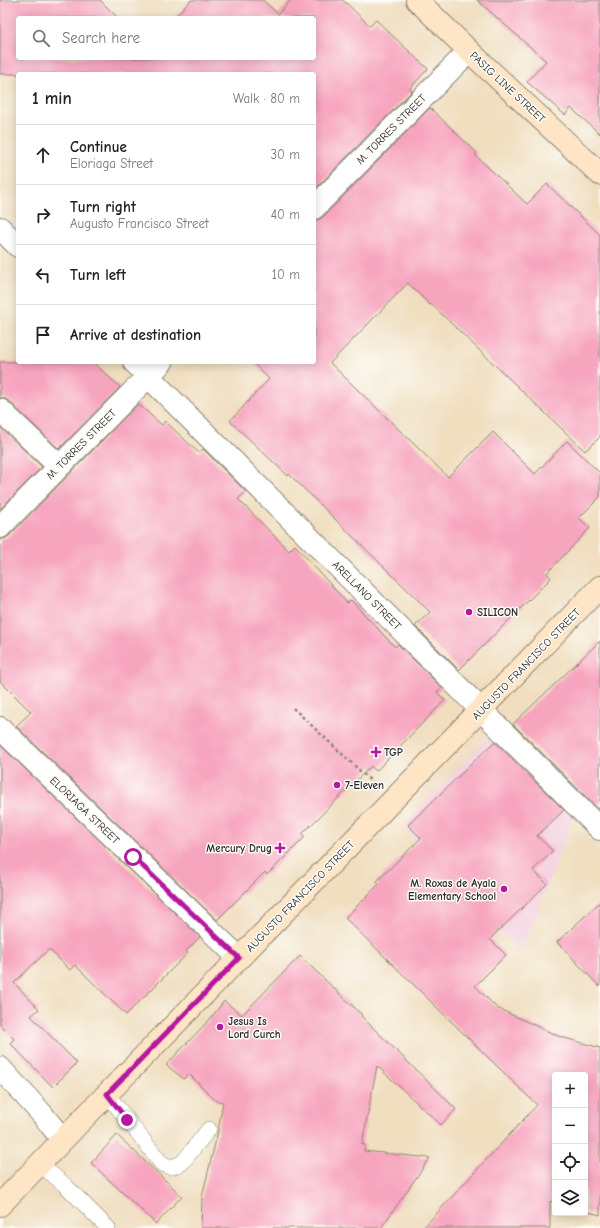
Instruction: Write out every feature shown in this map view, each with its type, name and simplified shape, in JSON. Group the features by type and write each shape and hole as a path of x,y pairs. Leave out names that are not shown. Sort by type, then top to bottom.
{"street":[{"name":"PASIG LINE STREET","path":"416,0 600,174"},
{"name":"M. TORRES STREET","path":"316,206 469,51"},
{"path":"0,228 16,244"},
{"name":"M. TORRES STREET","path":"0,526 59,466 148,367"},
{"name":"ARELLANO STREET","path":"148,367 600,829"},
{"path":"0,410 59,466"},
{"name":"AUGUSTO FRANCISCO STREET","path":"0,1205 62,1139 600,587"},
{"name":"ELORIAGA STREET","path":"0,728 239,958"},
{"path":"0,1068 42,1114 62,1139"}],"lane":[{"path":"107,1094 162,1164 172,1167 182,1163 209,1129"},
{"path":"40,1164 66,1186 108,1228"}],"path":[{"path":"293,708 392,801"}],"shaded area":[{"name":"M. Roxas de Ayala Elementary School","path":"491,734 574,816 521,953 402,826"}],"building":[{"path":"0,0 100,0 116,16 16,16 16,60 316,60 316,16 176,16 191,0 263,0 278,14 291,0 343,0 370,26 376,20 428,69 410,88 412,91 317,187 316,72 16,72 16,74 0,74"},
{"path":"477,0 600,0 600,134 571,108 565,115 527,82 546,61"},
{"path":"430,108 477,153 475,155 527,204 547,184 600,235 600,437 585,451 408,283 330,363 448,477 493,432 535,474 567,441 600,473 600,497 579,518 590,528 547,573 551,578 459,670 415,626 430,612 289,474 288,476 230,421 269,379 254,364 316,364 316,220 323,217"},
{"path":"0,362 16,362 16,364 95,364 120,387 59,449 9,401 0,398"},
{"path":"138,404 162,425 165,421 199,453 203,449 246,492 238,499 289,551 295,545 347,603 351,600 395,647 398,644 442,688 437,692 445,700 376,771 371,766 302,834 305,837 267,875 265,872 217,920 16,726 31,712 0,681 0,539 4,539 9,536"},
{"path":"0,427 42,467 0,509"},
{"path":"600,641 600,811 513,724"},
{"path":"495,742 564,810 537,836 553,851 533,870 547,884 490,939 506,955 475,986 497,1008 558,1036 600,1048 600,1215 588,1212 588,1072 552,1072 552,1202 550,1201 550,1228 423,1228 537,1105 345,918 379,884 376,882 421,838 408,825 493,743 494,744"},
{"path":"0,745 200,937 186,951 188,953 126,1015 75,965 70,970 49,949 14,983 39,1009 31,1016 77,1063 53,1087 10,1043 14,1039 0,1025"},
{"path":"600,902 600,987 557,942"},
{"path":"300,956 362,1015 361,1016 456,1109 441,1125 377,1066 362,1144 365,1145 364,1151 430,1158 381,1228 201,1228 202,1197 218,1131 223,1102 216,1101 189,1074 184,1079 166,1065 210,1019 224,1001 242,1015"},
{"path":"117,1135 182,1196 156,1224 91,1163"}],"place":[{"name":"SILICON","path":"469,612"},
{"name":"TGP","path":"376,752"},
{"name":"7-Eleven","path":"337,785"},
{"name":"Mercury Drug","path":"280,848"},
{"name":"M. Roxas de Ayala Elementary School","path":"504,889"},
{"name":"Jesus Is Lord Curch","path":"220,1027"}],"route":[{"path":"127,1120 107,1094 239,958 133,857"}]}
